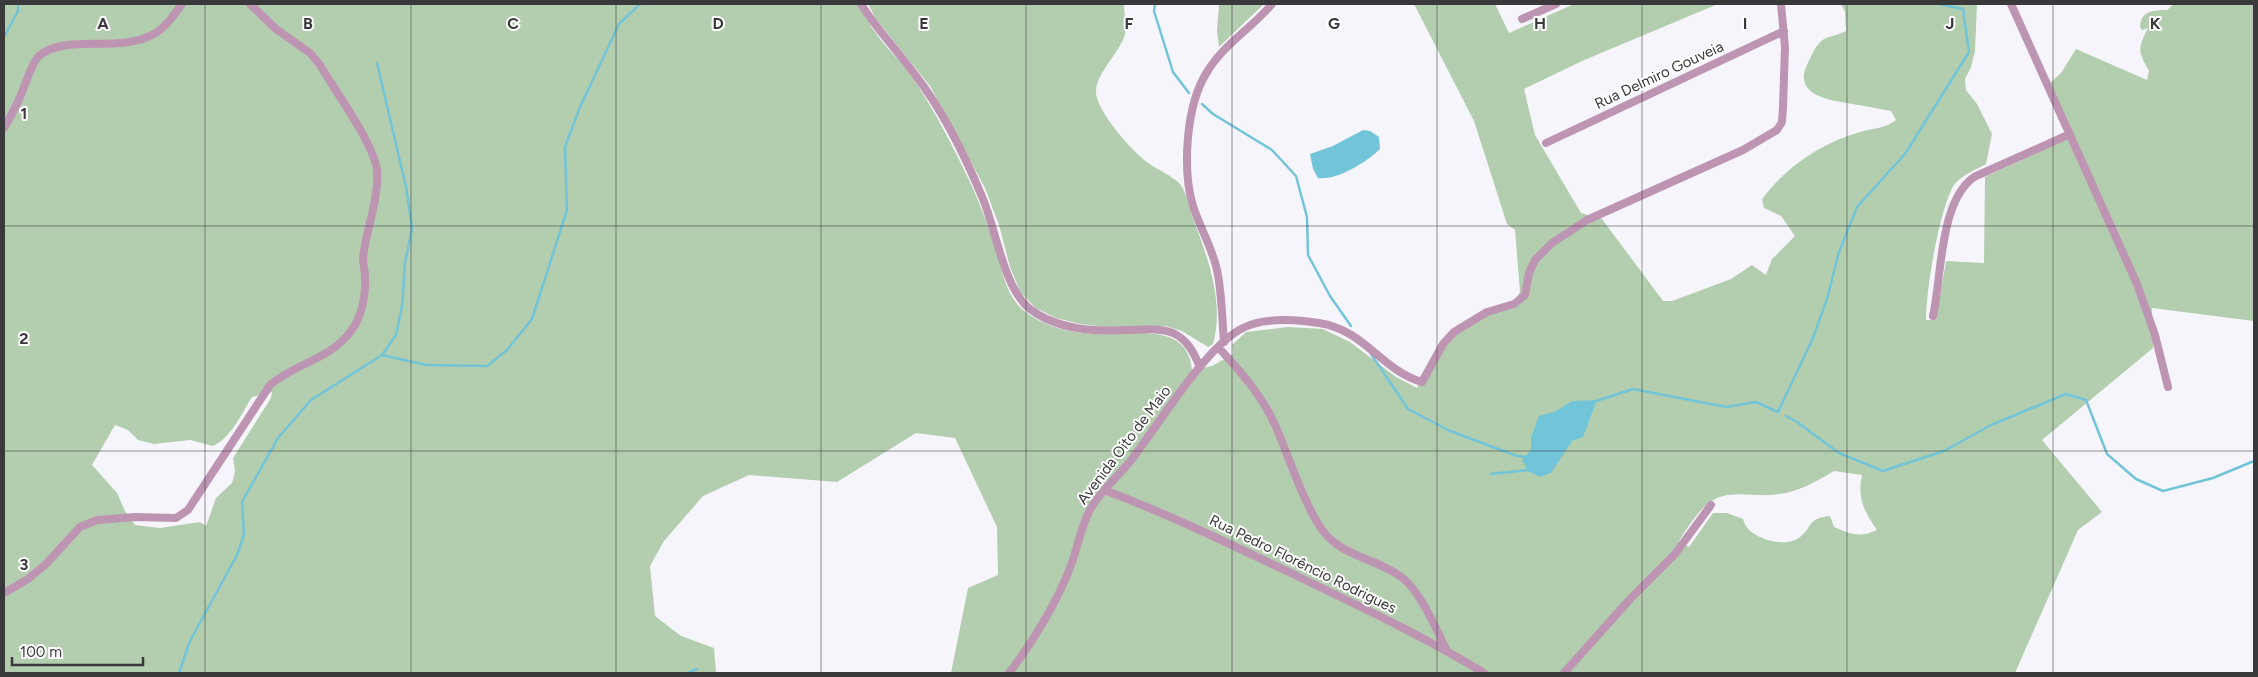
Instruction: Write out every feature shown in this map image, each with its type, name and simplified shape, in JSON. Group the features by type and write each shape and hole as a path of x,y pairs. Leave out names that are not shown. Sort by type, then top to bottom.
{"street":[{"path":"4,128 37,58 49,48 68,45 119,45 136,42 153,35 165,26 182,4"},
{"path":"4,593 28,579 46,564 80,527 97,520 135,516 176,518 188,510 270,385 278,378 316,359 342,342 352,330 359,317 363,301 365,278 363,260 376,181 377,170 374,156 320,65 310,53 276,28 250,4"},
{"path":"861,4 880,33 917,77 954,140 984,200 1008,275 1022,302 1036,313 1068,326 1110,331 1159,330 1174,334 1189,345 1200,367"},
{"path":"1272,4 1231,42 1214,62 1202,81 1192,113 1188,161 1191,198 1217,270 1221,344 1257,391 1276,426 1321,529 1337,544 1404,579 1422,605 1447,651"},
{"path":"1522,19 1556,4"},
{"path":"1781,4 1784,31"},
{"path":"2011,4 2140,292 2156,335 2168,386"},
{"name":"Avenida Oito de Maio","path":"1009,673 1020,660 1053,603 1071,567 1088,514 1104,490 1131,460 1200,367 1221,344 1242,329 1260,322 1300,321 1320,323 1352,334 1369,346 1397,371 1422,382 1443,344 1454,332 1487,312 1514,304 1522,297 1526,292 1529,273 1535,260 1552,243 1587,220 1743,150 1777,130 1782,122 1784,31"},
{"name":"Rua Delmiro Gouveia","path":"1546,144 1784,31"},
{"path":"1933,316 1945,239 1955,201 1961,188 1974,177 2070,134"},
{"name":"Rua Pedro Florêncio Rodrigues","path":"1104,490 1179,520 1447,651 1484,673"},
{"path":"1564,673 1626,604 1675,554 1711,505"}],"green space":[{"path":"4,4 858,4 875,32 910,74 926,98 963,167 979,202 1007,286 1016,302 1030,315 1056,328 1076,332 1096,334 1140,333 1169,337 1180,344 1188,354 1192,370 1212,366 1233,354 1232,345 1246,332 1288,327 1323,329 1350,342 1396,377 1417,388 1421,376 1453,330 1515,300 1520,292 1515,230 1507,224 1474,121 1414,4 1495,4 1509,33 1574,4 1718,4 1582,61 1524,89 1535,135 1581,213 1602,219 1663,301 1672,301 1731,279 1752,265 1766,275 1772,259 1795,236 1781,216 1764,208 1762,199 1772,187 1793,167 1818,150 1846,137 1865,130 1882,127 1896,120 1891,111 1826,99 1810,90 1805,84 1804,75 1814,50 1824,39 1846,31 1845,12 1841,4 1977,4 1975,51 1971,67 1965,79 1966,90 1977,104 1992,134 1986,164 1969,173 1954,185 1943,213 1934,251 1926,320 1936,320 1946,261 1984,263 1985,177 2067,139 2050,83 2061,73 2076,49 2147,80 2149,71 2140,50 2148,28 2142,30 2140,27 2143,18 2149,12 2167,10 2174,4 2254,4 2254,321 2152,308 2153,348 2042,440 2102,512 2078,530 2015,673 951,673 968,588 998,575 997,527 955,438 916,433 837,482 749,475 703,496 664,541 650,566 655,616 681,636 714,648 716,673 4,673","holes":["272,392 271,398 233,458 235,471 232,483 216,498 206,526 200,522 160,528 135,525 125,511 117,493 92,465 115,425 128,430 138,440 154,444 190,440 213,446 231,431 252,397","1834,471 1862,475 1861,498 1868,517 1877,530 1865,534 1850,533 1834,527 1830,516 1814,521 1800,537 1788,542 1781,542 1766,539 1753,533 1747,528 1743,519 1727,513 1713,513 1689,547 1679,541 1700,511 1717,498 1743,494 1770,495 1788,493 1812,484"]},
{"path":"868,4 1124,4 1125,34 1118,50 1101,74 1096,90 1097,98 1105,115 1134,151 1148,163 1169,175 1180,184 1184,191 1213,279 1217,312 1213,344 1208,347 1182,331 1165,326 1109,327 1080,324 1056,318 1036,308 1021,293 1010,267 999,225 985,188 930,86 876,19"},
{"path":"1219,4 1264,4 1219,47 1217,31"}],"water":[{"path":"1363,130 1370,131 1379,137 1380,149 1351,170 1333,177 1318,178 1313,169 1310,154 1333,146"},
{"path":"1597,400 1583,437 1572,441 1551,473 1540,477 1528,471 1522,460 1531,450 1531,437 1539,416 1556,411 1572,401"}],"waterway":[{"path":"4,37 18,11 18,4"},
{"path":"382,355 426,365 487,366 507,350 532,319 567,210 565,147 580,107 619,24 640,4"},
{"path":"1155,4 1154,11 1173,72 1189,93"},
{"path":"1596,401 1633,389 1726,407 1756,402 1778,412 1813,338 1827,299 1839,252 1857,207 1905,154 1969,52 1963,9 1939,4"},
{"path":"179,673 190,641 237,555 244,535 242,502 278,438 311,400 382,355 396,335 402,306 405,263 412,228 406,187 377,63"},
{"path":"1202,104 1213,114 1272,150 1296,176 1307,217 1308,255 1330,296 1351,326"},
{"path":"1371,354 1408,409 1450,431 1517,456 1528,457"},
{"path":"1786,416 1839,453 1883,471 1944,451 1991,425 2066,394 2086,400 2107,454 2136,479 2163,491 2213,478 2254,461"},
{"path":"1491,474 1529,470"},
{"path":"687,673 697,669"}]}
